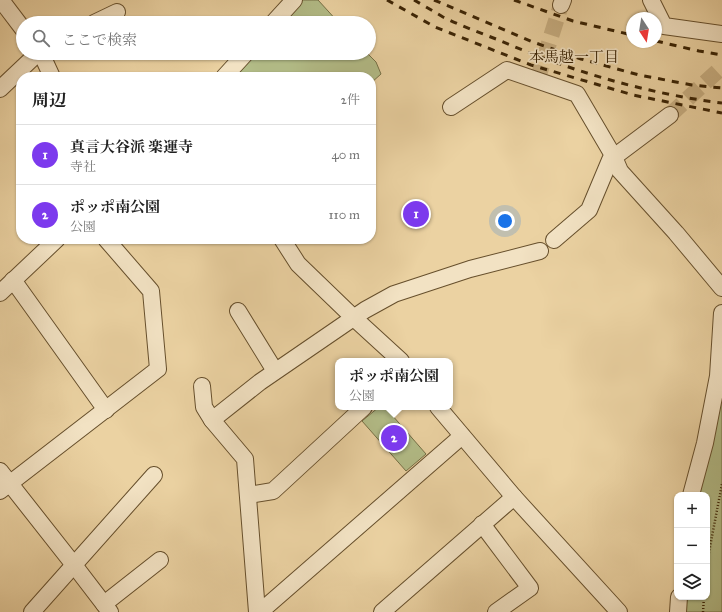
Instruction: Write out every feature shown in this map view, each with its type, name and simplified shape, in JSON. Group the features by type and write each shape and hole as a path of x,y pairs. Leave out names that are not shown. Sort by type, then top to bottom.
{"street":[{"path":"1,0 16,20"},
{"path":"279,16 294,0"},
{"path":"651,0 664,26 722,34"},
{"path":"109,16 117,12"},
{"path":"18,72 31,60"},
{"path":"43,60 49,72"},
{"path":"229,72 240,60"},
{"path":"451,107 506,70 577,94 614,157 620,171 676,233 722,288"},
{"path":"0,88 16,74"},
{"path":"554,240 589,210 610,160 670,115"},
{"path":"0,293 52,244"},
{"path":"110,244 151,291 158,369 106,410 3,482 74,565 107,608 160,560"},
{"path":"285,244 298,264 398,358"},
{"path":"212,420 275,371 365,310 394,294 470,269 540,251"},
{"path":"13,280 106,410"},
{"path":"238,311 275,371"},
{"path":"692,492 705,443 718,376 721,323"},
{"path":"202,386 204,407 212,420 245,459 259,612"},
{"path":"248,495 273,491 361,410"},
{"path":"440,410 514,498 619,612"},
{"path":"259,612 462,436"},
{"path":"32,612 154,475"},
{"path":"382,612 482,524 514,498"},
{"path":"482,524 530,588 496,612"},
{"path":"678,612 679,600"}],"path":[{"path":"708,564 722,484"},
{"path":"703,612 704,600"}],"green space":[{"path":"302,0 318,0 333,16 287,16"},
{"path":"248,60 374,60 381,74 376,78 376,72 237,72"},
{"path":"722,396 722,612 683,612 684,600 710,600 710,492 699,492"},
{"path":"375,410 388,410 426,454 406,471 362,421"}],"tunnel":[{"path":"537,81 561,5"},
{"path":"670,115 722,67"}],"railway":[{"path":"387,0 435,27 531,65 633,95 722,113"},
{"path":"414,0 462,26 551,61 635,87 693,99 722,103"},
{"path":"434,0 533,42 581,59 639,75 692,85 722,88"},
{"path":"514,0 573,21 626,34"},
{"path":"662,42 722,55"}],"place":[{"name":"真言大谷派 楽運寺","path":"416,214"},
{"name":"ポッポ南公園","path":"394,438"}],"district":[{"name":"本馬越一丁目","path":"574,57"}]}
